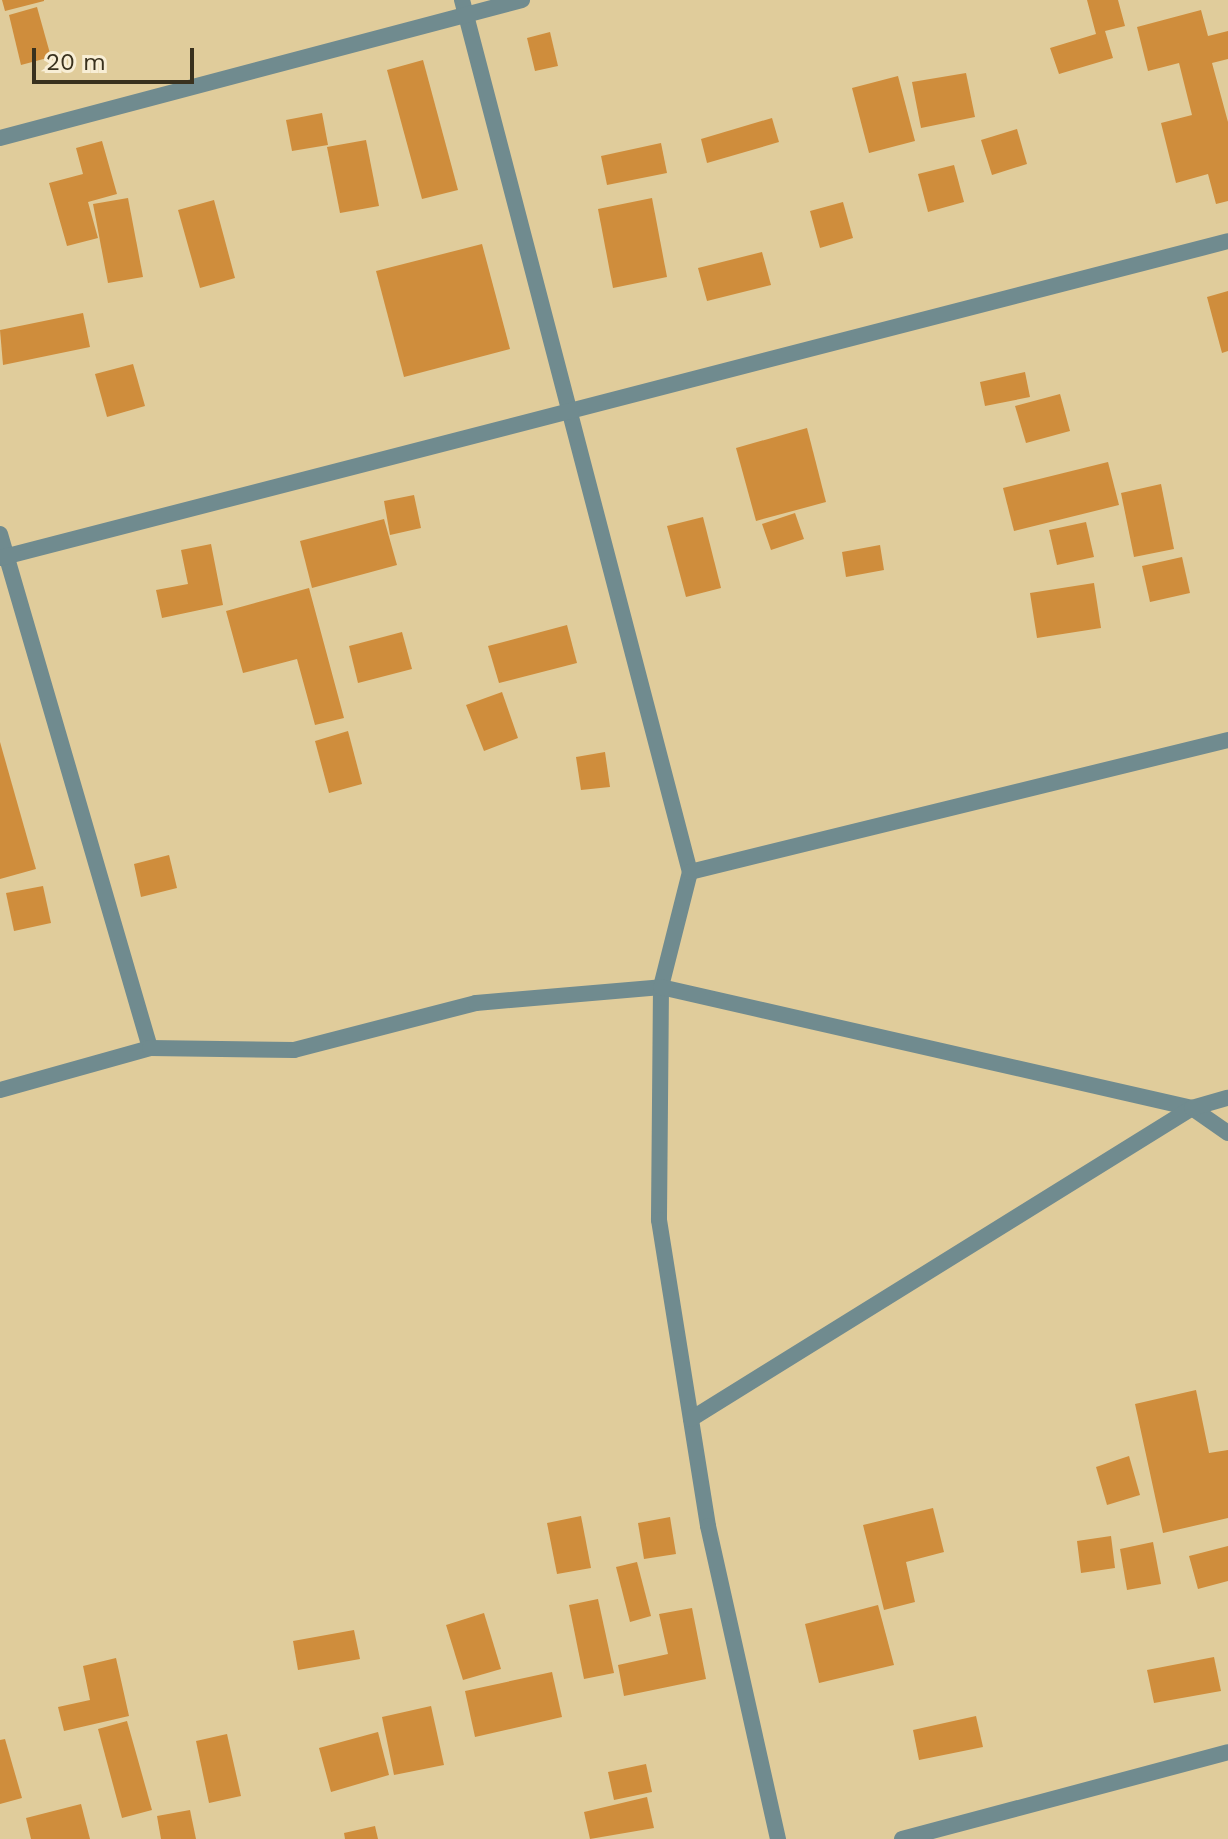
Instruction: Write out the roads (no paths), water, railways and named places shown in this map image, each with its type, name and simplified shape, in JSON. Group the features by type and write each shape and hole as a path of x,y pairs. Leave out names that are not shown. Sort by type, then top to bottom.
{"street":[{"path":"0,138 464,7 522,0"},
{"path":"464,7 566,410 690,872 661,987 659,1220 708,1526 778,1839"},
{"path":"3,557 1228,241"},
{"path":"0,534 3,557 150,1048"},
{"path":"690,872 1228,740"},
{"path":"0,1090 150,1048 294,1050 476,1003 661,987 1192,1108 1228,1133"},
{"path":"691,1419 1192,1108 1228,1098"},
{"path":"902,1839 1228,1752"}]}
